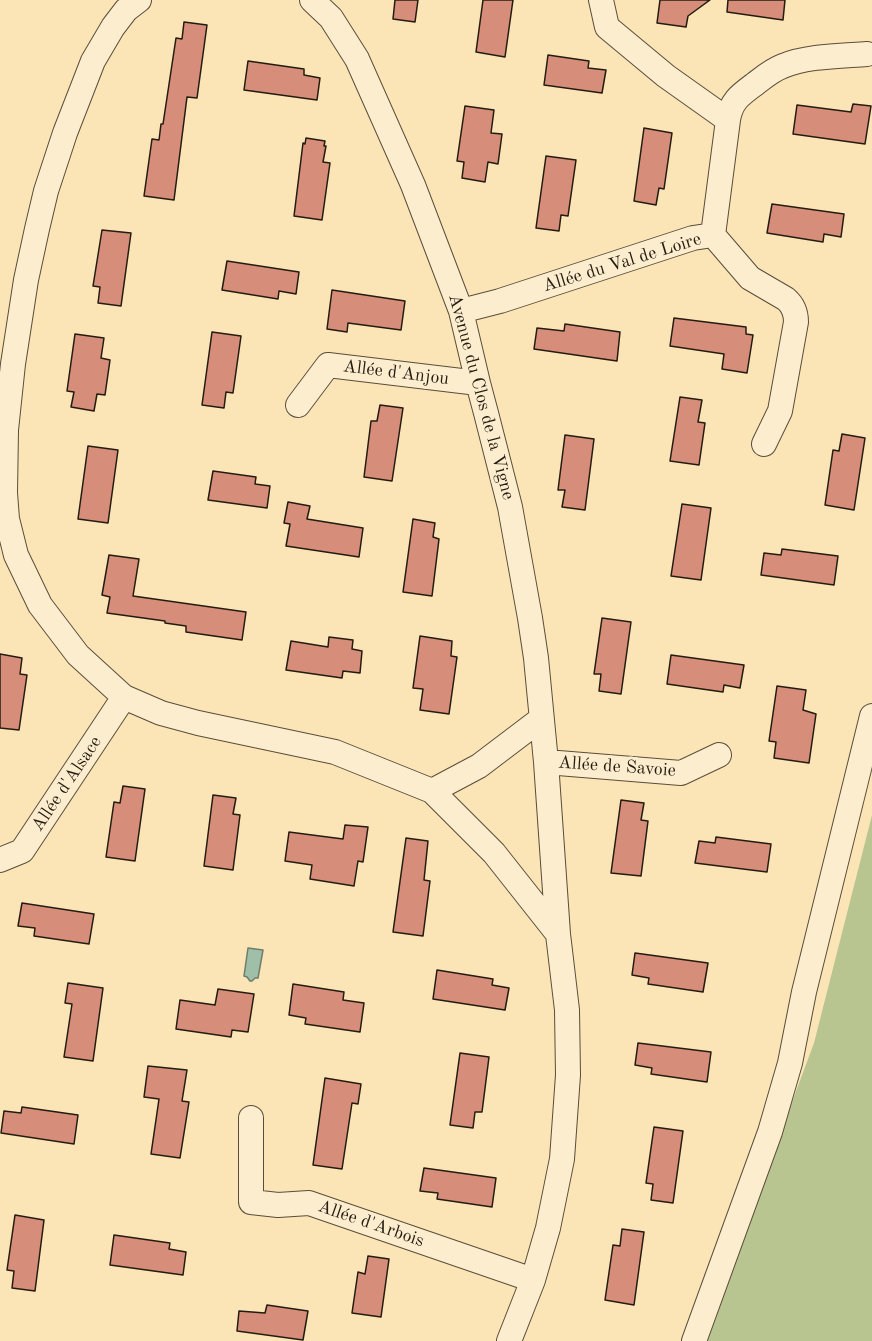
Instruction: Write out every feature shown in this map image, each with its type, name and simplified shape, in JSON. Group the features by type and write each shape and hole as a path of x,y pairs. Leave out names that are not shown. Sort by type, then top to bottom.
{"street":[{"path":"139,0 126,10 113,27 93,61 46,191 26,280 6,430 7,519 16,555 40,606 78,655 124,697 161,713 335,752 432,791 494,853 558,934"},
{"name":"Avenue du Clos de la Vigne","path":"312,0 331,18 357,59 412,184 461,311 517,542 535,648 568,1031 567,1105 562,1159 548,1228 533,1280 509,1341"},
{"path":"600,0 608,27 666,76 728,120"},
{"path":"713,235 728,120 732,105 738,96 781,66 803,60 867,54"},
{"name":"Allée du Val de Loire","path":"461,311 500,301 693,238 713,235 750,278 786,299 795,313 796,322 780,411 764,444"},
{"name":"Allée d'Anjou","path":"298,405 328,365 478,383"},
{"name":"Allée d'Alsace","path":"0,860 22,851 124,697"},
{"path":"694,1341 770,1132 790,1063 804,992 872,716"},
{"path":"432,791 485,762 541,719"},
{"name":"Allée de Savoie","path":"546,762 681,773 719,755"},
{"name":"Allée d'Arbois","path":"251,1118 251,1202 278,1205 309,1203 533,1280"}],"shaded area":[{"path":"872,815 872,1341 703,1341 814,1043"},
{"path":"248,948 263,950 258,978 252,981 244,976"}],"building":[{"path":"395,0 418,0 415,22 393,19"},
{"path":"483,0 513,0 505,57 476,52"},
{"path":"660,0 710,0 688,16 686,27 657,23"},
{"path":"728,0 785,0 783,20 727,12"},
{"path":"184,22 207,25 197,98 187,97 174,200 144,196 152,139 159,140 176,38 182,39"},
{"path":"548,55 589,61 588,68 606,70 602,93 544,85"},
{"path":"248,61 304,69 304,75 320,78 317,100 244,90"},
{"path":"853,104 871,106 865,144 793,134 797,105 851,112"},
{"path":"465,106 494,110 491,133 502,134 498,164 488,162 485,182 462,178 464,162 457,161"},
{"path":"644,128 672,133 664,189 659,188 656,205 634,201"},
{"path":"306,138 325,141 323,162 330,163 322,220 294,216 303,143 305,144"},
{"path":"546,156 576,160 568,216 561,215 559,231 536,228"},
{"path":"772,204 844,214 841,237 824,234 823,242 767,233"},
{"path":"102,230 131,233 121,306 98,303 100,287 93,286"},
{"path":"227,261 299,272 296,294 279,291 278,299 222,290"},
{"path":"332,290 405,301 401,330 348,323 347,332 327,329"},
{"path":"674,318 746,327 746,334 753,335 747,373 722,369 724,354 670,346"},
{"path":"565,324 620,332 617,361 534,349 537,328 564,331"},
{"path":"212,332 241,336 233,393 226,392 224,408 202,405"},
{"path":"75,334 104,338 101,358 110,360 105,395 97,394 94,411 71,407 74,392 67,391"},
{"path":"680,397 702,400 698,422 705,423 699,465 670,461"},
{"path":"380,405 403,408 392,481 364,477 371,421 377,421"},
{"path":"842,434 865,438 854,510 825,505 833,450 839,451"},
{"path":"565,435 594,439 585,510 562,507 565,490 558,490"},
{"path":"88,446 118,450 108,523 78,519"},
{"path":"213,471 256,477 255,484 270,486 267,508 208,500"},
{"path":"288,502 310,506 307,519 363,528 359,557 286,546 290,524 284,523"},
{"path":"682,504 711,508 701,580 671,576"},
{"path":"413,519 435,523 433,537 439,539 432,596 403,592"},
{"path":"782,549 838,556 834,585 761,575 764,553 781,555"},
{"path":"109,555 139,559 133,596 246,612 242,640 186,632 186,626 165,623 165,621 107,613 110,597 102,595"},
{"path":"602,618 631,622 621,694 599,691 601,674 594,674"},
{"path":"420,636 452,641 451,656 457,657 449,714 420,710 423,689 413,688"},
{"path":"329,637 353,640 352,649 362,651 360,673 343,671 342,678 286,670 291,641 328,647"},
{"path":"0,654 22,658 20,674 27,675 19,730 0,728"},
{"path":"671,655 744,665 740,688 724,685 723,692 667,684"},
{"path":"777,686 806,690 803,710 816,714 809,763 774,758 776,742 769,741"},
{"path":"123,786 145,789 135,861 106,857 114,802 120,803"},
{"path":"213,795 236,798 233,814 240,815 233,870 204,866"},
{"path":"621,800 644,803 641,820 648,821 641,876 611,873"},
{"path":"345,825 368,827 363,862 358,861 354,886 310,879 312,865 285,861 289,832 343,839"},
{"path":"716,837 771,844 767,872 695,863 699,841 715,843"},
{"path":"406,838 428,841 424,880 430,881 423,936 393,932"},
{"path":"22,903 94,914 89,944 34,936 35,928 18,926"},
{"path":"635,953 708,963 703,992 648,984 649,978 632,975"},
{"path":"437,970 493,979 492,985 509,988 505,1010 433,999"},
{"path":"68,983 103,988 93,1061 64,1057 72,1004 65,1003"},
{"path":"293,984 344,992 343,1000 364,1003 360,1032 305,1024 306,1018 289,1015"},
{"path":"218,989 254,994 248,1032 232,1030 231,1037 176,1029 180,1000 215,1005"},
{"path":"638,1043 711,1052 707,1082 651,1074 652,1068 635,1065"},
{"path":"460,1053 489,1057 482,1112 475,1112 473,1128 450,1125"},
{"path":"148,1066 187,1070 182,1101 189,1102 180,1158 151,1154 159,1099 144,1097"},
{"path":"325,1078 361,1084 358,1104 352,1103 342,1169 313,1165"},
{"path":"22,1107 78,1115 74,1144 1,1133 4,1111 21,1113"},
{"path":"654,1127 683,1131 673,1203 651,1200 653,1184 646,1183"},
{"path":"424,1168 496,1178 492,1207 437,1199 438,1193 420,1191"},
{"path":"15,1215 44,1220 35,1291 12,1288 14,1271 7,1270"},
{"path":"622,1229 644,1232 634,1305 605,1300 613,1245 620,1246"},
{"path":"114,1235 170,1243 169,1249 186,1252 183,1275 110,1265"},
{"path":"368,1256 389,1259 381,1317 352,1313 358,1272 365,1274"},
{"path":"267,1305 308,1311 303,1340 237,1331 239,1311 265,1313"}]}
